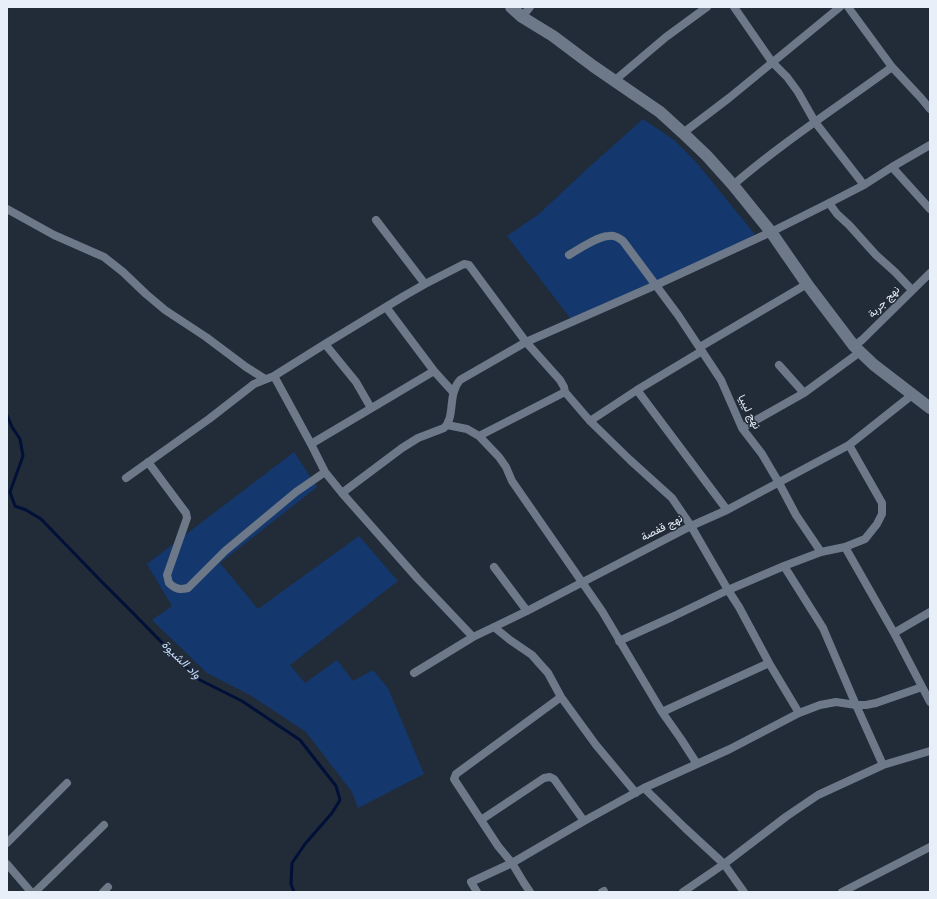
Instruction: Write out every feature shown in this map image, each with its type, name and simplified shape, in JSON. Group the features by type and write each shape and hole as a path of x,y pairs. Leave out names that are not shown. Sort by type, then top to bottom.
{"main road":[{"path":"511,7 522,17 553,36 614,81 660,112 683,133 733,185 771,232 807,284 857,349 874,365 930,408"}],"street":[{"path":"522,17 530,7"},
{"path":"614,81 666,38 707,7"},
{"path":"734,7 772,62 798,92 815,122 864,185"},
{"path":"683,133 840,7"},
{"path":"848,7 892,67 930,109"},
{"path":"733,185 788,141 892,67"},
{"path":"342,493 402,448 418,438 444,428 450,419 453,392 456,384 460,380 526,342 656,285 771,232 829,203 864,185 930,145"},
{"path":"892,167 930,209"},
{"path":"829,203 837,214 849,224 876,255 912,290"},
{"path":"7,209 54,235 104,258 123,272 165,310 206,337 265,380"},
{"path":"376,220 425,284"},
{"name":"نهج ليبيا","path":"569,255 602,237 610,235 623,242 656,285 721,380 742,428 762,454 796,515 821,552"},
{"path":"126,478 210,419 254,384 274,376 425,284 464,264 469,265 526,342 560,380 565,392 590,422 669,495 691,526 799,713"},
{"name":"نهج جربة","path":"742,428 804,393 857,349 862,340 930,273"},
{"path":"590,422 701,349 807,284"},
{"path":"386,307 434,371 453,392"},
{"path":"325,344 356,382 372,408"},
{"path":"779,365 804,393"},
{"path":"311,444 434,371"},
{"path":"274,376 325,472 418,579 473,637"},
{"path":"637,390 727,510"},
{"path":"479,436 565,392"},
{"name":"نهج قفصة","path":"414,673 473,637 527,611 691,526 727,510 849,445 912,395"},
{"path":"447,425 467,429 473,432 479,436 499,457 506,467 512,481 602,611 662,712 697,764"},
{"path":"619,641 728,590 784,566 821,552 845,547 865,539 877,524 882,514 882,503 849,445"},
{"path":"148,462 186,513 187,518 167,575 169,583 177,589 188,588 225,551 296,492 325,472"},
{"path":"845,547 894,633 930,702"},
{"path":"784,566 823,628 883,765"},
{"path":"494,567 527,611"},
{"path":"894,633 930,612"},
{"path":"494,627 532,655 540,663 548,673 561,697 596,745 636,793"},
{"path":"662,712 769,663"},
{"path":"477,892 472,882 512,863 644,788 730,749 799,713 820,705 836,702 856,705 876,704 922,687"},
{"path":"530,892 454,778 456,774 561,697"},
{"path":"683,892 818,795 883,765 930,751"},
{"path":"482,820 544,778 550,777 554,780 584,821"},
{"path":"7,843 67,783"},
{"path":"644,788 724,864 744,892"},
{"path":"35,892 104,825"},
{"path":"842,892 930,847"},
{"path":"7,864 31,892"}],"shaded area":[{"path":"643,119 674,140 696,162 757,237 571,319 507,236 539,214"},
{"path":"294,452 317,487 220,563 258,609 359,536 398,581 290,665 305,683 337,660 353,681 373,670 388,688 424,774 358,808 352,792 306,732 250,695 207,673 152,620 172,606 147,564"}],"waterway":[{"name":"واد الشيوة","path":"7,415 12,427 20,439 23,456 10,492 15,506 26,510 41,519 200,680 242,701 300,740 336,786 340,800 332,813 305,844 292,863 291,884 294,892"}]}
